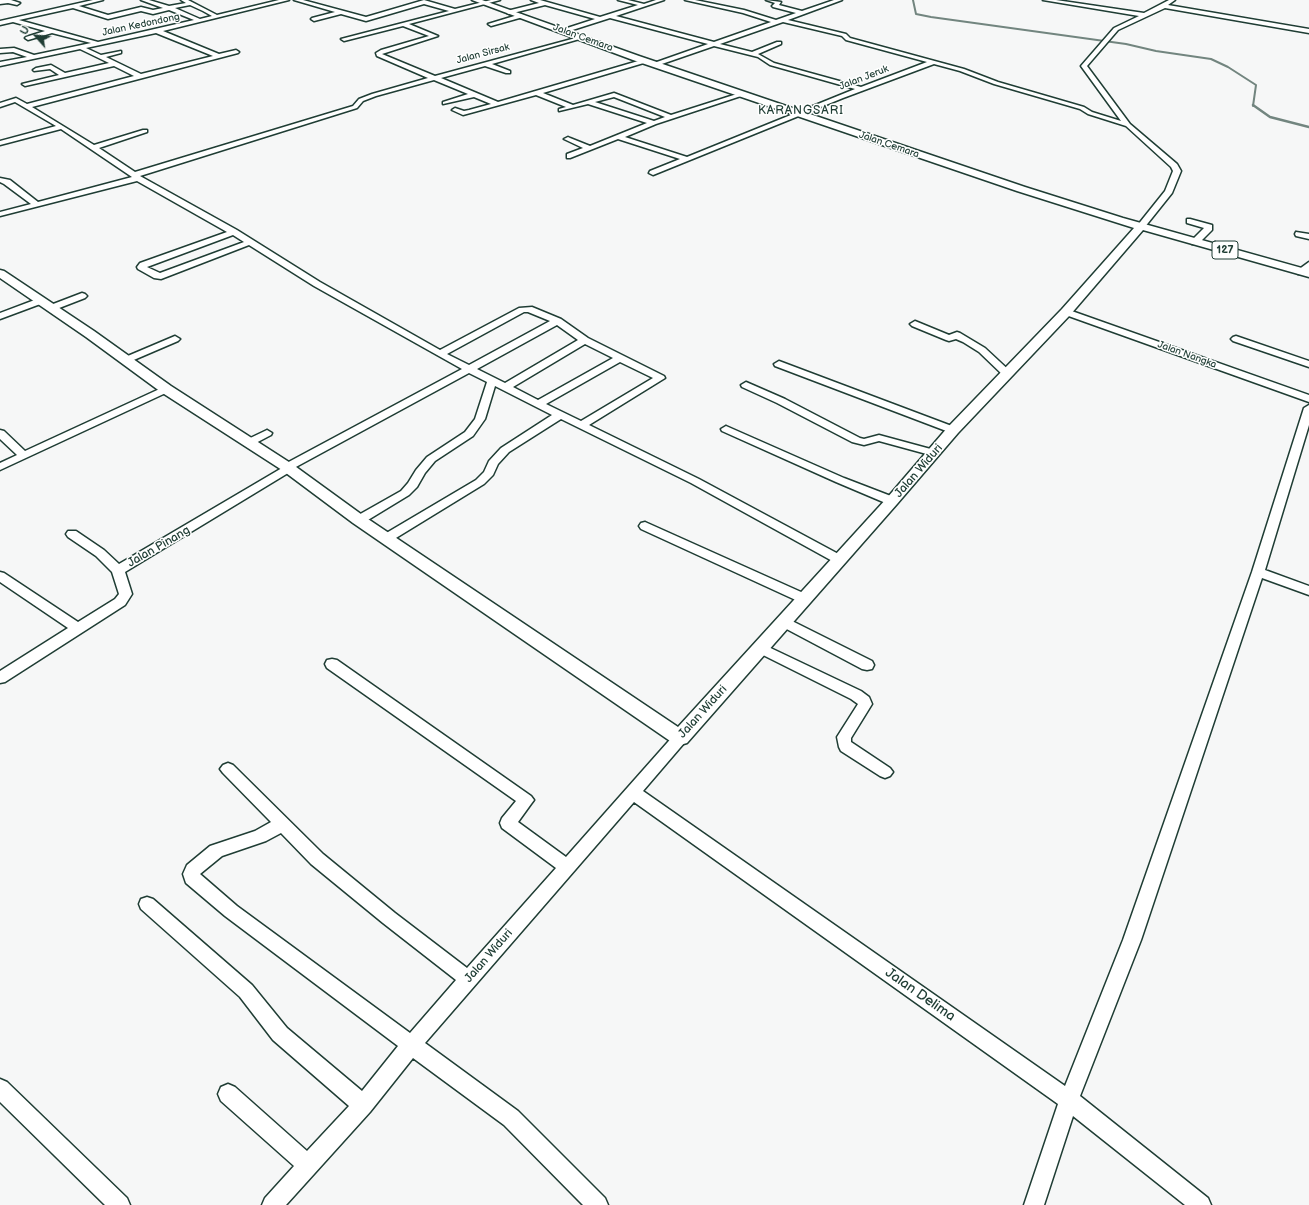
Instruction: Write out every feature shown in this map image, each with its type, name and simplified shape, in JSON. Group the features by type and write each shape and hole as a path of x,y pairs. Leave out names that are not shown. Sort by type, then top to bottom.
{"main road":[{"name":"Jalan Cemara","path":"475,0 645,61 1021,189 1195,242 1306,270"},
{"name":"Jalan Widuri","path":"680,738 840,560 954,430 1066,312 1141,226"},
{"path":"0,273 90,334 166,389 288,468 360,520 680,738"}],"street":[{"path":"0,2 8,0 17,3"},
{"path":"0,23 100,0"},
{"path":"144,0 169,8 200,21"},
{"path":"158,4 171,0"},
{"path":"184,0 219,17"},
{"name":"Jalan Kedondong","path":"0,64 157,31 286,0"},
{"path":"296,0 366,19"},
{"path":"344,39 497,0"},
{"path":"534,0 600,20"},
{"path":"509,12 559,0"},
{"path":"621,0 644,6"},
{"path":"563,31 661,0"},
{"path":"688,0 844,35 848,39 962,70 996,83 1082,108 1090,113 1128,125"},
{"path":"769,0 779,3 776,6 805,12"},
{"path":"656,64 839,0"},
{"path":"1046,0 1144,15"},
{"path":"1141,226 1169,191 1177,171 1174,166 1128,125 1084,66 1116,29 1164,6 1172,0"},
{"path":"250,2 260,6"},
{"path":"358,24 357,22 424,2 456,11"},
{"path":"72,6 108,17 141,9 152,12 192,3"},
{"path":"1164,6 1262,25 1271,24 1309,31"},
{"path":"774,11 793,16"},
{"path":"314,19 341,12"},
{"path":"0,16 99,43"},
{"path":"491,24 521,16"},
{"path":"610,16 752,54 761,57 772,64 861,89"},
{"path":"571,17 592,22"},
{"path":"403,24 435,36 383,51 379,53 379,55 472,95 497,104"},
{"path":"365,26 378,31"},
{"path":"142,29 150,32"},
{"path":"28,38 53,31"},
{"path":"157,31 218,56"},
{"name":"Jalan Sirsak","path":"0,214 136,176 351,109 358,106 364,98 390,90 581,38"},
{"path":"752,54 779,43"},
{"path":"80,47 140,76"},
{"path":"1,51 14,50 34,57"},
{"path":"101,57 119,52"},
{"path":"26,106 236,52"},
{"path":"454,110 466,113 645,61"},
{"name":"Jalan Jeruk","path":"653,173 861,89 934,62"},
{"path":"54,99 25,84 115,64"},
{"path":"486,64 508,72"},
{"path":"36,70 51,67 64,75"},
{"path":"169,69 180,74"},
{"path":"461,90 472,86"},
{"path":"540,86 550,89"},
{"path":"537,93 573,107"},
{"path":"570,156 670,117 742,94"},
{"path":"445,104 472,95"},
{"path":"561,110 609,95 616,95 670,117"},
{"path":"0,105 16,100 94,147 136,176 234,232 317,284 440,354 695,481 840,560"},
{"path":"587,102 654,123"},
{"path":"0,143 62,127"},
{"path":"94,147 145,132"},
{"path":"618,137 686,159"},
{"path":"568,140 589,148"},
{"path":"0,180 7,182 36,204"},
{"path":"1190,221 1209,227 1208,230 1195,242"},
{"path":"234,232 143,264 141,267 157,276 161,276 250,242"},
{"path":"1299,234 1309,237"},
{"path":"0,316 82,296"},
{"path":"440,354 526,309 535,310 558,321 585,340 660,378 581,425"},
{"name":"Jalan Nangka","path":"1066,312 1309,398"},
{"name":"Jalan Pinang","path":"0,678 111,609 124,598 126,590 118,570 288,468 558,321"},
{"path":"915,324 949,338 957,335 962,337 982,350 991,360 1008,374"},
{"path":"126,360 175,338"},
{"path":"1236,339 1309,364"},
{"path":"505,387 585,340"},
{"path":"538,404 620,358"},
{"path":"779,364 954,430"},
{"path":"360,520 405,493 413,485 420,472 431,459 469,434 480,419 492,381"},
{"path":"746,385 781,401 856,440 864,442 879,438 934,453"},
{"path":"0,466 166,389"},
{"path":"1034,1205 1069,1100 1132,940 1258,572 1309,408"},
{"path":"387,538 480,482 489,473 493,463 505,450 560,415"},
{"path":"726,429 840,480 892,501"},
{"path":"0,433 23,455"},
{"path":"248,443 267,433"},
{"path":"645,526 805,599"},
{"path":"72,534 100,553 118,570"},
{"path":"1258,572 1309,590"},
{"path":"0,576 79,629"},
{"path":"784,622 867,665"},
{"path":"760,648 864,700 865,704 844,737 844,742 846,747 885,772"},
{"path":"332,664 526,800 508,823 567,867"},
{"name":"Jalan Widuri","path":"272,1205 363,1105 412,1044 468,979 680,738"},
{"path":"228,769 317,859 389,918 468,979"},
{"name":"Jalan Delima","path":"632,792 1069,1100 1201,1205"},
{"path":"282,824 260,836 216,851 193,870 191,874 192,878 231,911 309,970 412,1044 510,1118 598,1205"},
{"path":"147,904 246,991 280,1034 363,1105"},
{"path":"0,1089 120,1205"},
{"path":"228,1094 308,1165"}],"waterway":[{"path":"913,0 916,14 931,17 1126,44 1156,51 1211,59 1228,67 1256,85 1253,105"},
{"path":"1253,105 1270,117 1309,127"}],"district":[{"name":"KARANGSARI","path":"801,111"}]}
